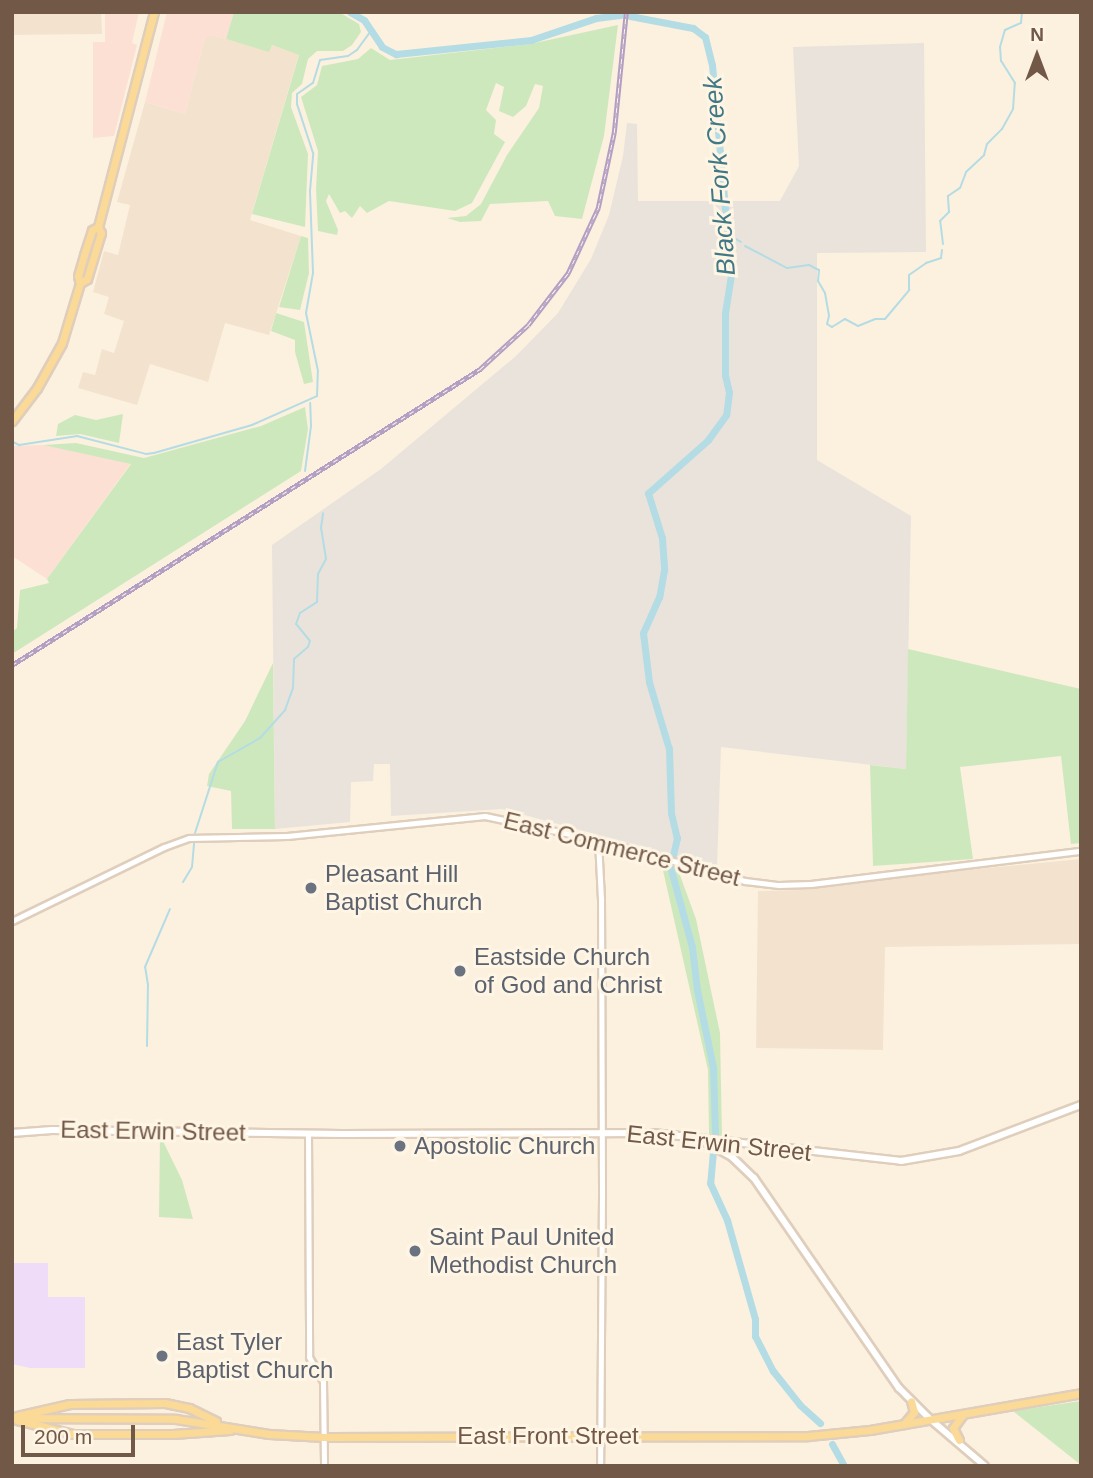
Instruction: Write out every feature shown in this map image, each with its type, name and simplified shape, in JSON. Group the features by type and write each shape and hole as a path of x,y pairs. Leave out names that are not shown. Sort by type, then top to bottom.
{"main road":[{"path":"12,421 37,388 58,352 80,283 78,276 92,230 98,227 154,12"},
{"name":"East Erwin Street","path":"12,1133 72,1130 309,1134 653,1133 865,1159 911,1161 968,1148 1081,1105"},
{"path":"694,1138 732,1157 769,1197 911,1401 959,1440 970,1453"},
{"path":"732,1157 730,1149 736,1143"},
{"path":"898,1384 985,1466"},
{"name":"East Front Street","path":"13,1418 168,1419 221,1424 250,1431 324,1437 808,1436 904,1424 1081,1392"},
{"path":"904,1424 914,1412 911,1401"},
{"path":"13,1418 64,1404 165,1403 189,1408 221,1424"},
{"path":"959,1440 953,1428 964,1413"},
{"path":"13,1418 29,1425 74,1434 250,1431"}],"street":[{"name":"East Commerce Street","path":"12,921 164,847 196,837 287,836 492,816 598,839 738,879 784,886 1081,850"},
{"path":"598,839 601,899 602,1132 600,1466"},
{"path":"309,1134 309,1357 323,1379 324,1466"}],"shaded area":[{"path":"12,12 101,12 102,34 12,35"},
{"path":"105,12 139,12 132,43 137,45 114,136 93,138 93,42 105,42"},
{"path":"167,12 234,12 226,39 212,35 205,38 185,114 145,102"},
{"path":"212,35 269,51 271,45 299,54 250,220 301,236 269,335 225,323 208,382 150,364 137,405 78,388 83,372 95,375 102,349 114,353 124,321 104,314 109,297 93,292 104,251 118,255 130,205 117,202 145,102 185,114 205,37"},
{"path":"924,43 926,252 817,253 817,460 911,516 906,769 721,747 717,867 502,809 391,816 390,764 374,764 373,781 351,782 350,822 275,829 272,545 381,469 516,356 558,313 591,259 609,215 623,156 627,123 637,124 638,201 780,201 799,166 793,47"},
{"path":"43,445 131,463 47,579 12,556 12,446"},
{"path":"1081,859 1081,944 885,947 883,1050 756,1048 758,891 802,890 885,878"},
{"path":"12,1263 48,1263 48,1297 85,1297 85,1368 30,1368 12,1364"}],"green space":[{"path":"234,12 339,12 359,24 361,32 352,45 343,51 317,51 308,59 302,84 292,93 291,107 308,154 305,227 252,214 299,55 272,45 269,52 226,39"},
{"path":"618,25 604,136 582,219 555,216 548,201 490,204 481,221 460,222 447,218 466,216 481,204 507,155 539,108 543,86 535,84 526,106 513,117 499,111 504,87 496,83 486,110 496,120 494,134 505,142 472,203 455,211 389,201 367,213 360,206 352,218 345,211 340,213 329,194 326,201 338,230 337,235 318,231 318,151 301,97 317,85 322,66 358,59 371,48 390,60 530,44"},
{"path":"301,236 308,238 309,273 300,310 279,307"},
{"path":"276,313 304,322 313,382 304,384 295,352 295,340 271,331"},
{"path":"305,407 308,429 301,471 12,654 12,632 17,628 20,590 49,583 47,579 131,464 43,445 76,443 144,458 261,426"},
{"path":"123,414 119,443 80,434 56,436 58,424 75,415 96,420"},
{"path":"908,649 1081,689 1081,843 1071,844 1061,756 960,767 973,859 873,866 870,765 906,769"},
{"path":"273,663 275,829 232,829 231,791 207,786 209,774 245,721"},
{"path":"662,866 677,867 696,919 720,1033 722,1136 709,1134 708,1070"},
{"path":"160,1135 182,1180 193,1219 159,1217"},
{"path":"1081,1401 1081,1465 1013,1411"}],"waterway":[{"name":"Black Fork Creek","path":"350,12 364,20 382,47 396,54 531,40 596,18 620,15"},
{"path":"943,244 940,221 949,212 948,196 960,188 966,172 984,155 987,144 1002,129 1013,109 1015,83 1001,61 1000,47 1005,30 1021,23 1022,12"},
{"name":"Black Fork Creek","path":"630,16 693,28 705,37 712,65 731,275 725,314 725,375 729,392 726,415 708,440 648,493 662,538 664,570 659,597 643,633 649,682 669,749 671,813 677,838 673,856"},
{"path":"13,442 19,445 77,436 146,454 154,453 252,425 317,396 318,371 306,313 313,273 310,191 313,153 297,104 297,94 313,83 320,60 348,56 357,50 371,31"},
{"path":"728,234 741,242"},
{"path":"745,246 787,268 809,265 819,270 818,281 825,293 829,316 827,324 832,327 845,319 858,326 875,319 885,319 909,290 909,275 926,263 941,258 942,250"},
{"path":"305,471 311,426 310,403"},
{"path":"195,833 218,762 260,738 285,710 293,688 294,659 308,647 310,641 296,624 300,613 317,602 318,574 326,559 321,528 323,513"},
{"path":"183,882 192,867 194,842"},
{"name":"Black Fork Creek","path":"670,866 692,947 697,990 713,1067 715,1135"},
{"path":"147,1046 148,985 145,967 170,909"},
{"name":"Black Fork Creek","path":"713,1151 710,1183 727,1220 755,1319 755,1336 773,1371 800,1405 820,1423"},
{"name":"Black Fork Creek","path":"832,1444 844,1466"}],"railway":[{"path":"12,665 480,369 528,325 568,273 598,208 614,133 626,12"}],"place":[{"name":"Pleasant Hill Baptist Church","path":"311,888"},
{"name":"Eastside Church of God and Christ","path":"460,971"},
{"name":"Apostolic Church","path":"400,1146"},
{"name":"Saint Paul United Methodist Church","path":"415,1251"},
{"name":"East Tyler Baptist Church","path":"162,1356"}]}
